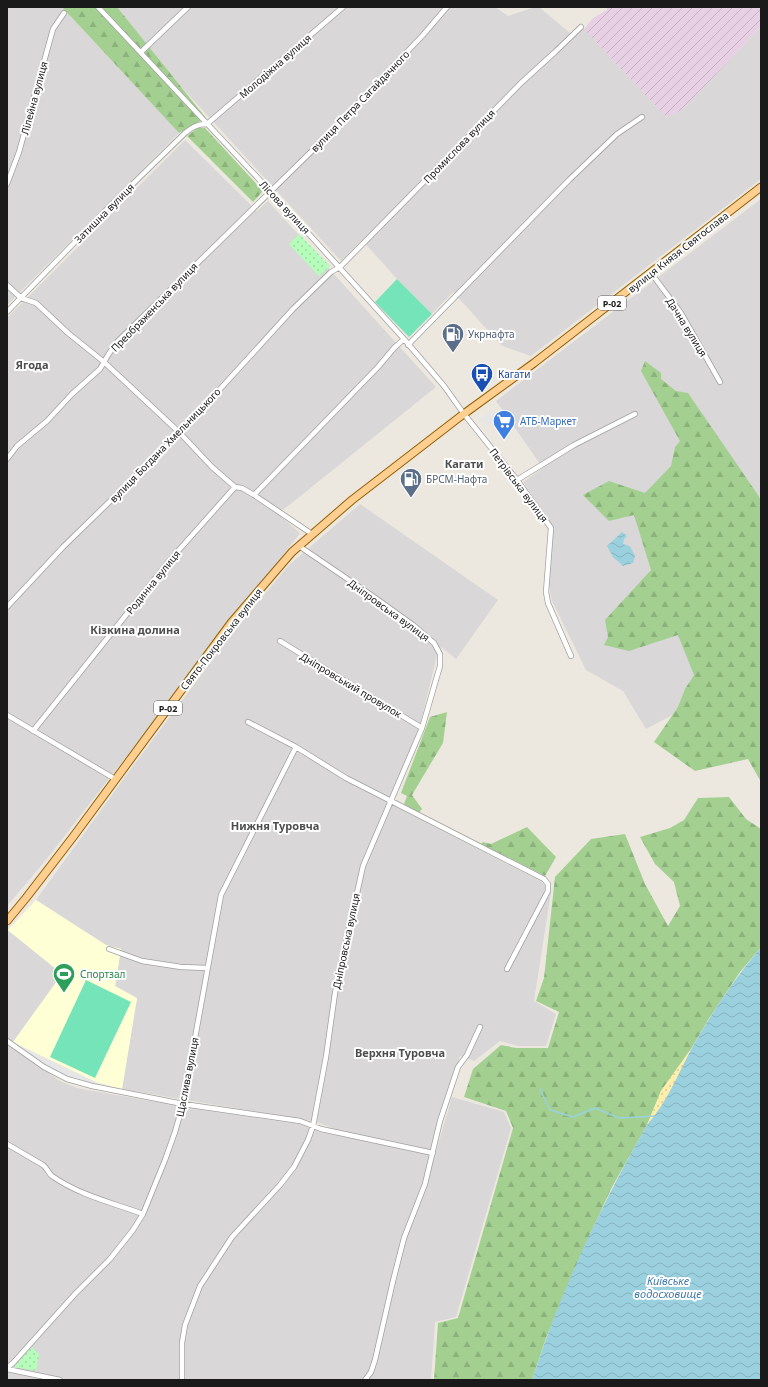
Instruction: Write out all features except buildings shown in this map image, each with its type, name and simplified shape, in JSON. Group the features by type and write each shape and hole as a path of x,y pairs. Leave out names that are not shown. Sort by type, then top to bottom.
{"main road":[{"name":"вулиця Князя Святослава","path":"462,415 534,363 761,187"},
{"name":"Свято-Покровська вулиця","path":"7,921 73,837 231,623 281,565 312,534 352,500 462,415"}],"street":[{"name":"Лісова вулиця","path":"98,7 340,267 444,386 462,415"},
{"path":"141,52 188,7"},
{"name":"Молодіжна вулиця","path":"207,124 343,7"},
{"name":"вулиця Петра Сагайдачного","path":"270,191 320,143 423,35 447,7"},
{"name":"Лілейна вулиця","path":"7,184 19,152 53,29 64,13"},
{"name":"Промислова вулиця","path":"340,267 521,83 581,27"},
{"path":"408,345 574,175 617,134 642,117"},
{"name":"Затишна вулиця","path":"7,312 106,210 185,133 192,127 199,124 207,124"},
{"name":"Преображенська вулиця","path":"7,459 17,446 47,421 72,394 100,369 118,342 270,191"},
{"name":"вулиця Богдана Хмельницького","path":"7,607 63,547 180,433 293,309 331,272 340,267"},
{"name":"Дачна вулиця","path":"651,273 681,313 720,382"},
{"path":"7,286 21,298 36,303 68,333 104,362 180,433 212,467 235,487 242,488 254,495 312,534"},
{"path":"254,495 404,339"},
{"path":"518,480 574,445 635,414"},
{"name":"Петрівська вулиця","path":"462,415 518,480 551,528 546,592 548,602 571,656"},
{"name":"Родинна вулиця","path":"33,731 170,560 235,487"},
{"name":"Дніпровська вулиця","path":"182,1380 182,1343 185,1324 200,1286 232,1237 280,1185 294,1167 308,1140 313,1126 326,1057 335,993 364,866 422,728 440,666 440,654 434,643 413,625 299,546"},
{"name":"Дніпровський провулок","path":"280,641 422,728"},
{"path":"7,716 115,780"},
{"path":"248,722 296,747 346,778 544,879 548,884 548,891 507,968"},
{"name":"Щаслива вулиця","path":"7,1369 75,1294 110,1259 133,1230 143,1214 175,1132 183,1104 220,895 296,747"},
{"path":"109,949 142,961 182,967 207,968"},
{"path":"365,1380 371,1372 376,1360 402,1245 425,1184 440,1121 458,1067 467,1056 480,1027"},
{"path":"7,1041 44,1067 67,1079 92,1086 183,1104 300,1121 321,1129 433,1152"},
{"path":"7,1144 43,1164 51,1175 80,1191 143,1214"},
{"path":"7,1369 60,1380"}],"shaded area":[{"path":"7,7 62,7 179,133 7,305"},
{"path":"108,7 495,7 508,16 539,7 570,33 584,29 666,117 682,110 761,27 761,179 531,356 502,346 453,292 432,314 397,279 362,240 341,261"},
{"path":"607,7 761,7 761,27 682,110 666,117 584,29 593,18 607,10"},
{"path":"185,140 257,211 268,201 436,387 278,514 300,533 45,861 7,906 7,318"},
{"path":"761,199 761,576 719,690 646,729 623,691 586,670 552,601 549,585 553,528 523,482 543,468 496,401"},
{"path":"492,411 497,418 486,427 480,419"},
{"path":"360,504 498,600 456,659 441,647 437,655 419,729 388,802 542,882 551,892 534,1001 556,1014 546,1046 518,1046 500,1041 474,1061 460,1056 430,1150 337,1130 317,1122 122,1089 137,999 115,986 121,949 106,945 36,900 125,777 231,635 288,566"},
{"path":"36,900 106,945 121,949 115,986 137,998 122,1089 96,1082 13,1042 62,974 8,930"},
{"path":"7,930 63,974 10,1046 60,1081 77,1088 195,1109 299,1124 319,1132 435,1155 452,1097 504,1112 511,1128 456,1317 435,1322 431,1380 7,1380"},
{"path":"15,1044 96,1082 92,1086 67,1079 13,1046"}],"green space":[{"path":"62,7 117,7 206,118 179,133"},
{"path":"198,128 205,128 263,191 253,202 187,136"},
{"path":"299,234 330,266 319,276 289,244"},
{"path":"397,279 432,314 409,337 375,302"},
{"path":"645,361 661,373 661,379 676,391 688,393 761,501 761,782 748,759 695,771 654,742 678,707 685,689 694,675 678,635 629,651 604,645 608,637 605,620 651,570 634,515 609,521 583,495 609,481 645,493 671,466 675,447 680,441 641,371"},
{"path":"447,712 443,743 412,795 422,809 419,813 404,804 407,796 401,793 430,717"},
{"path":"729,797 746,819 761,829 761,947 740,972 708,1020 691,1049 661,1091 647,1125 612,1187 585,1245 546,1338 532,1380 434,1380 438,1323 458,1318 513,1128 506,1111 464,1097 473,1069 501,1045 516,1048 548,1048 559,1012 536,1001 544,978 555,877 591,839 625,834 645,884 668,926 680,906 674,882 655,864 640,837 670,828 684,820 698,798"},
{"path":"527,827 556,857 545,876 481,844 483,842 491,844"},
{"path":"86,980 131,1002 95,1078 50,1057"},
{"path":"32,1347 39,1355 36,1371 14,1367"}],"sand":[{"path":"691,1049 666,1098 647,1125 661,1091"}],"water":[{"path":"622,532 627,536 624,539 623,544 630,546 635,556 633,563 623,566 613,557 607,546"},
{"name":"Київське водосховище","path":"761,947 761,1380 532,1380 543,1347 569,1281 613,1187 647,1125 672,1088 692,1048 708,1021 733,983"}],"waterway":[{"path":"540,1089 550,1110 573,1117 595,1108 619,1118 655,1116"}],"place":[{"name":"Укрнафта","path":"453,354"},
{"name":"Кагати","path":"482,394"},
{"name":"АТБ-Маркет","path":"504,440"},
{"name":"БРСМ-Нафта","path":"411,498"},
{"name":"Спортзал","path":"64,994"}],"district":[{"name":"Ягода","path":"32,364"},
{"name":"Кагати","path":"464,463"},
{"name":"Кізкина долина","path":"135,629"},
{"name":"Нижня Туровча","path":"275,825"},
{"name":"Верхня Туровча","path":"400,1052"}]}
